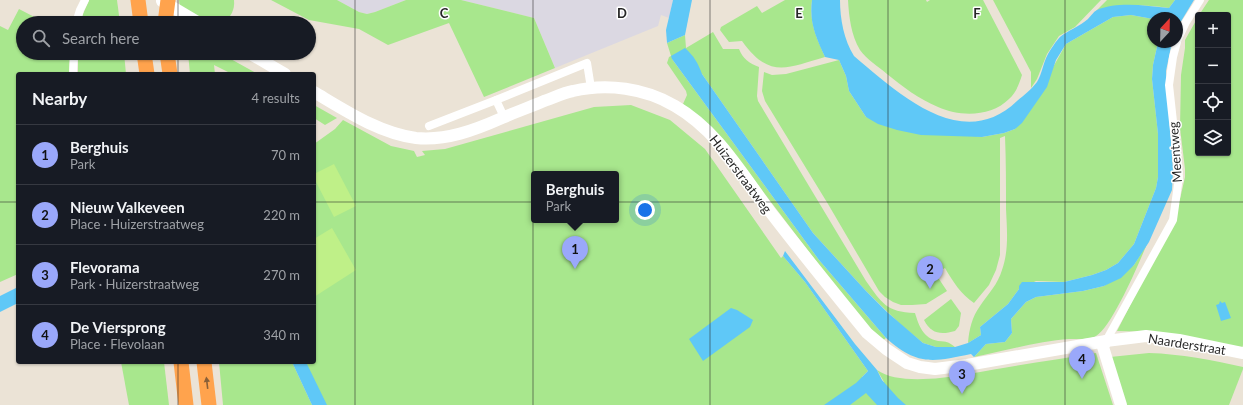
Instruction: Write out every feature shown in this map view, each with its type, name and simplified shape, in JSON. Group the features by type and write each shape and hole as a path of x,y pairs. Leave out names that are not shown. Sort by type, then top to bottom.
{"highway":[{"path":"137,0 139,16"},
{"path":"161,0 163,16"},
{"path":"165,16 168,0"},
{"path":"145,60 147,72"},
{"path":"168,60 170,72"},
{"path":"181,364 186,405"},
{"path":"204,364 209,405"}],"street":[{"path":"78,16 85,0"},
{"path":"161,0 187,16"},
{"name":"Meentweg","path":"1183,29 1200,0"},
{"name":"Meentweg","path":"1106,341 1173,220 1179,177 1169,84 1175,48"},
{"path":"74,60 74,72"},
{"path":"261,60 281,72"},
{"path":"429,126 587,63 591,88"},
{"name":"Huizerstraatweg","path":"316,93 372,125 398,135 417,138 453,135 480,128 570,91 591,88 624,89 650,94 676,106 703,127 720,144 774,217 867,333 907,364 935,369 967,365 1106,341"},
{"path":"496,100 504,117"},
{"name":"Naarderstraat","path":"1106,341 1146,336 1179,340 1243,353"},
{"path":"1106,341 1103,347 1121,405"}],"shaded area":[{"path":"337,0 406,0 367,14 359,12"},
{"path":"461,0 673,0 669,18 661,15 658,26 555,68 534,18"}],"green space":[{"path":"89,0 117,0 119,16 83,16"},
{"path":"179,0 234,0 234,7 230,16 195,16 180,8"},
{"path":"271,0 337,0 359,12 367,14 406,0 461,0 534,18 555,68 484,97 449,23 388,45 359,29 316,21 316,16 301,16"},
{"path":"785,0 812,0 812,22 825,57 789,67 770,66 761,61 752,53 742,41 729,42 720,30 721,27 757,6 762,13"},
{"path":"848,0 926,0 927,2 930,0 983,0 1022,75 1015,91 1002,105 975,114 965,114 947,110 924,100 893,79 869,60 860,50 853,32"},
{"path":"993,0 1101,0 1075,27 1059,36 1047,54 1037,79 1031,88 1031,72"},
{"path":"1107,0 1175,0 1169,8 1132,5 1106,8 1096,11"},
{"path":"1209,0 1243,0 1242,348 1156,332 1117,331 1161,245 1180,199 1185,177 1180,128 1181,75 1185,40 1195,22 1195,156 1231,156 1231,12 1201,12"},
{"path":"19,9 32,16 16,16 16,60 70,60 69,72 16,72 16,275 0,282 0,26 8,30"},
{"path":"1131,15 1147,18 1147,48 1157,48 1152,79 1158,134 1158,177 1156,188 1134,244 1118,263 1106,270 1064,282 1036,281 1019,289 1008,304 980,327 981,335 968,343 973,319 977,310 998,280 1006,255 1005,136 1000,138 1000,255 996,270 989,285 974,303 965,296 945,268 935,273 947,291 926,304 901,305 885,297 879,291 765,101 762,91 764,72 772,75 786,74 839,60 846,76 849,91 866,117 982,137 1004,133 1015,129 1066,44 1113,17"},
{"path":"713,32 723,49 739,49 747,60 759,67 758,101 866,281 876,295 886,305 897,311 915,313 920,327 925,334 938,341 947,342 955,347 936,347 923,343 900,324 866,291 813,233 702,74 672,59 819,260 886,338 882,341 860,319 752,177 701,119 683,104 687,95 686,91 667,63 669,57 671,56 667,43 685,35 686,48"},
{"path":"78,60 125,60 126,72 78,72"},
{"path":"189,60 233,60 254,72 228,72 214,65 215,72 190,72"},
{"path":"631,105 670,120 705,149 781,258 783,256 805,282 868,371 862,377 884,382 877,370 889,376 905,379 941,378 1096,353 1113,405 319,405 300,364 316,364 316,143 335,129 343,120 391,146 414,151 417,157 425,155 422,151 445,149 594,107"},
{"path":"316,106 337,118 325,125 316,119"},
{"path":"334,164 356,206 334,217 316,182 316,173"},
{"path":"332,228 356,270 316,296 316,238"},
{"path":"1147,244 1132,279 1117,308 1110,320 1096,336 1087,339 1069,339 1022,346 974,357 986,344 1005,342 1012,333 1011,319 1026,302 1036,297 1083,291 1104,286 1134,265"},
{"path":"951,299 961,313 959,326 955,331 945,333 933,331 924,320"},
{"path":"1149,353 1196,358 1243,367 1229,405 1126,405 1110,357"},
{"path":"121,364 164,364 169,405 129,405"},
{"path":"219,364 293,364 312,405 223,405"}],"water":[{"path":"673,0 692,0 685,35 667,43 666,30"},
{"path":"812,0 840,0 843,29 854,56 890,86 931,112 953,120 975,122 996,116 1032,88 1040,76 1048,54 1058,39 1085,22 1097,10 1105,7 1123,5 1142,5 1169,8 1175,0 1194,0 1183,18 1183,12 1147,12 1147,18 1131,15 1113,17 1066,44 1056,60 1047,87 1022,123 1015,129 1004,133 982,137 921,135 878,124 866,117 849,91 846,76 839,60 825,57 812,23"},
{"path":"685,48 691,54 702,74 813,233 887,312 923,343 936,347 955,347 968,343 981,335 980,327 1008,304 1019,289 1022,282 1064,282 1092,275 1106,270 1118,263 1134,244 1156,188 1158,177 1158,134 1152,79 1157,48 1171,48 1166,71 1173,171 1172,190 1149,242 1134,265 1121,278 1104,286 1083,291 1036,297 1026,302 1011,319 1012,333 1005,342 986,344 974,357 971,354 946,359 926,360 907,353 886,338 819,260 671,56"},
{"path":"785,251 855,344 877,370 882,380 906,405 877,405 866,393 850,405 824,405 856,383 868,371 805,282 783,256"},
{"path":"16,288 16,304 0,312 0,296"},
{"path":"1220,301 1222,303 1225,302 1231,318 1221,321 1216,305 1219,304"},
{"path":"731,308 753,320 750,327 703,361 689,339"},
{"path":"293,364 307,364 327,405 312,405"}],"place":[{"name":"Berghuis","path":"575,269"},
{"name":"Nieuw Valkeveen","path":"930,289"},
{"name":"De Viersprong","path":"1082,379"},
{"name":"Flevorama","path":"962,394"}]}
